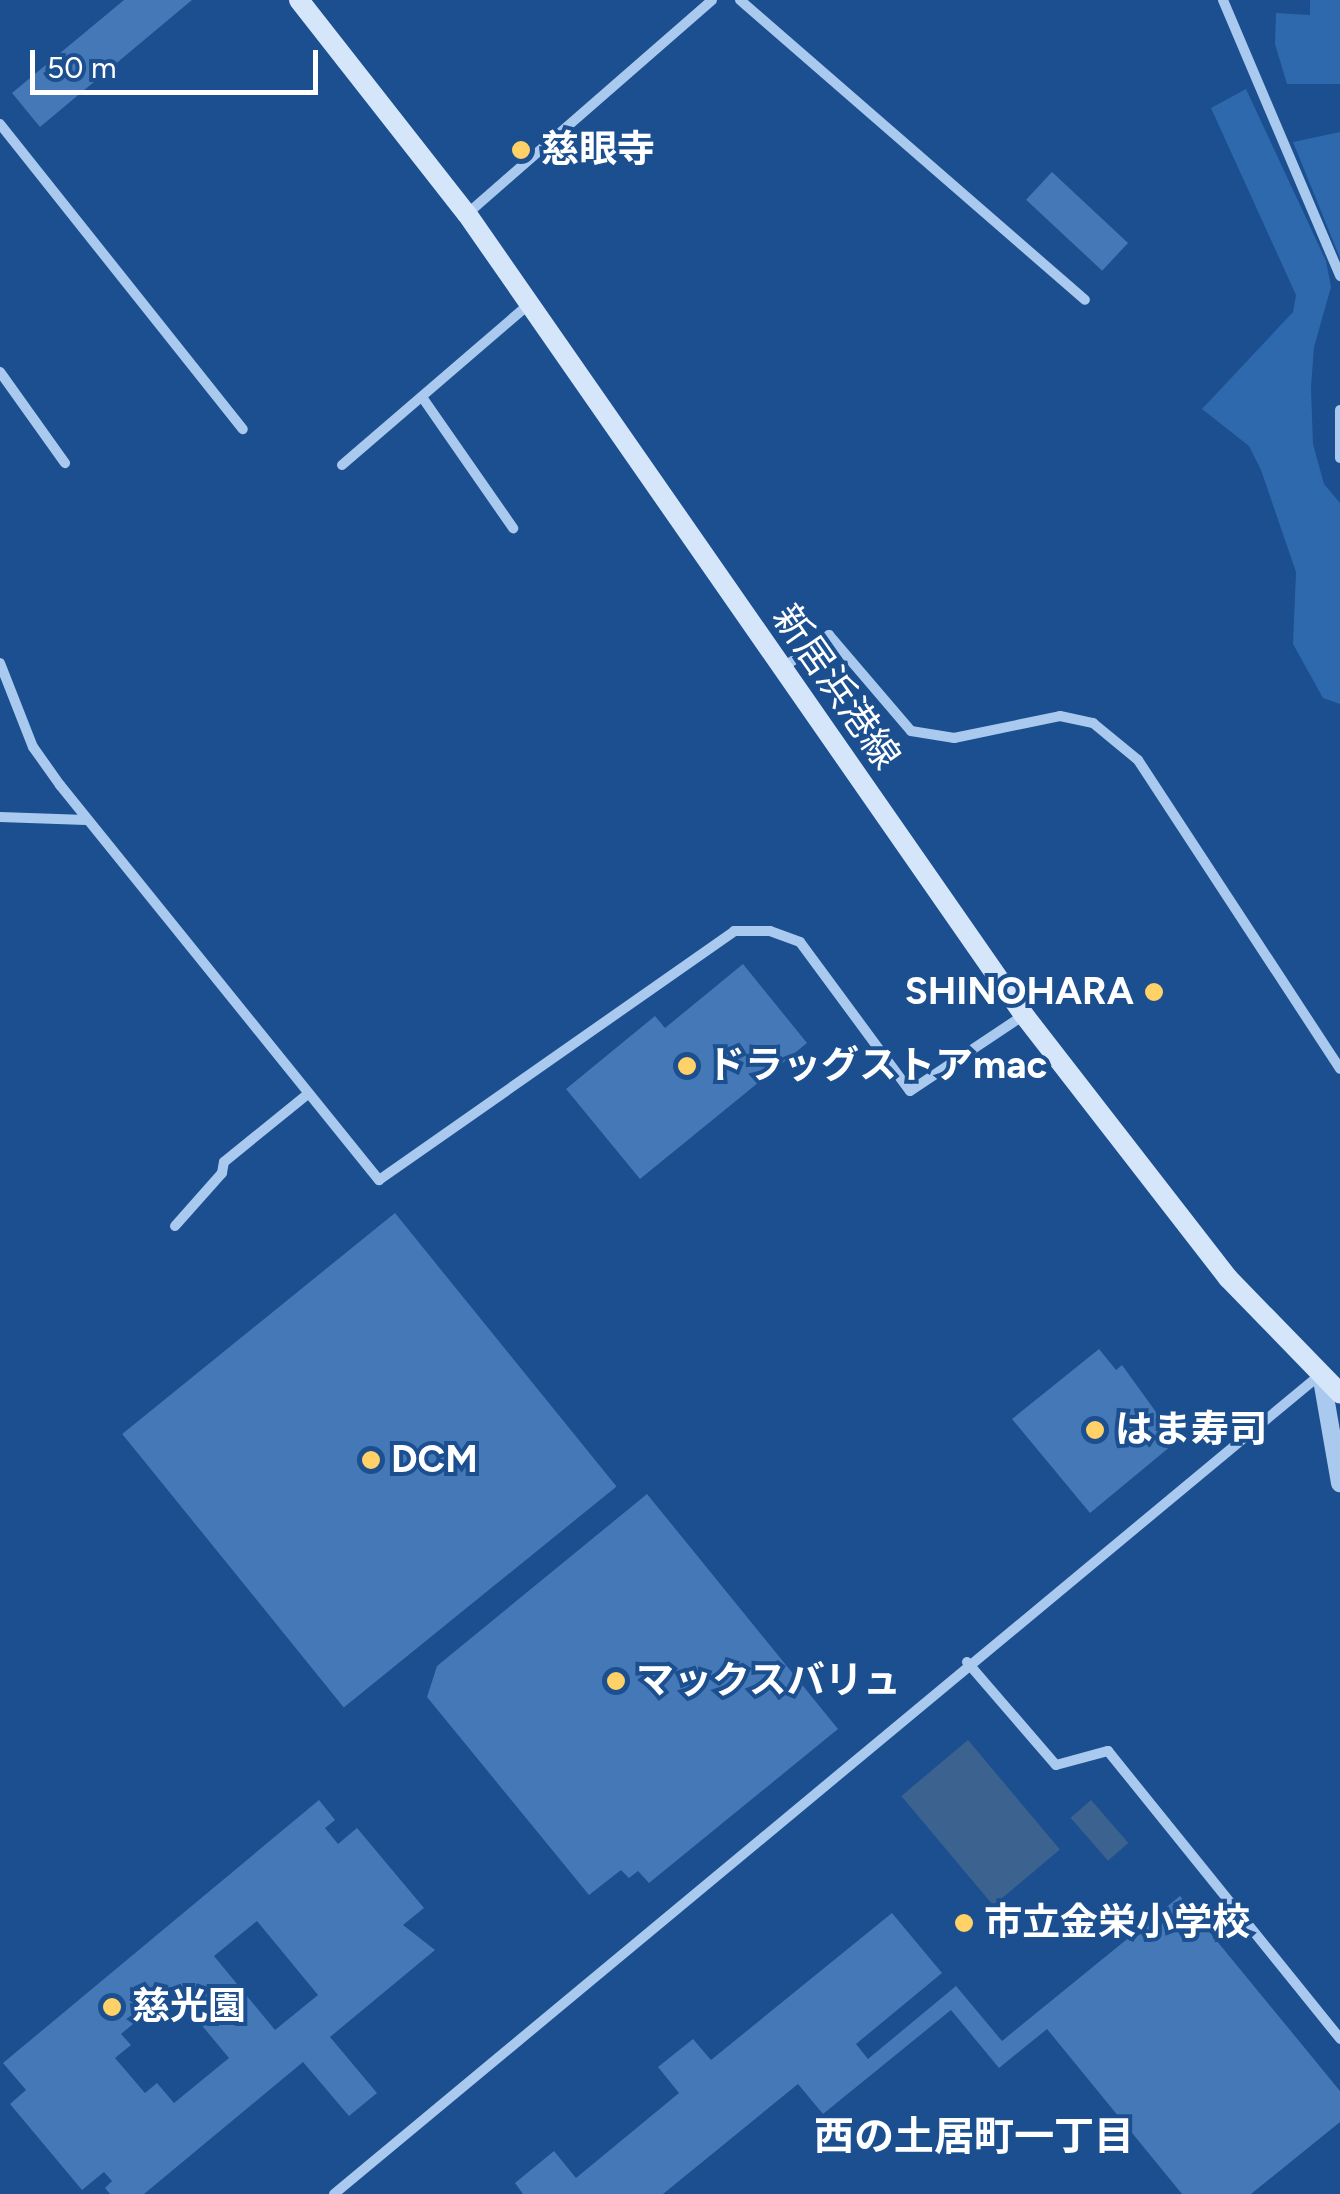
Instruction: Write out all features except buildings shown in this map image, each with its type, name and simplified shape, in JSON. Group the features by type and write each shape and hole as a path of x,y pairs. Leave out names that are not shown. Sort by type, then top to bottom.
{"main road":[{"name":"新居浜港線","path":"299,0 467,214 1024,1015 1228,1278 1340,1393"}],"street":[{"path":"467,214 712,0"},
{"path":"740,0 1085,300"},
{"path":"1223,0 1340,276"},
{"path":"0,124 243,429"},
{"path":"342,466 529,304"},
{"path":"0,372 65,463"},
{"path":"422,398 513,528"},
{"path":"1340,410 1340,458"},
{"path":"780,669 829,636 911,731 954,738 1060,716 1093,723 1138,760 1340,1069"},
{"path":"0,662 33,746 86,820 379,1180 734,931 770,930 800,942 910,1090 1024,1015"},
{"path":"0,817 86,820"},
{"path":"175,1226 222,1173 224,1162 309,1093"},
{"path":"334,2194 967,1662 1321,1374 1340,1484"},
{"path":"967,1662 1056,1765 1108,1750 1340,2039"}],"shaded area":[{"path":"1310,0 1340,0 1340,84 1287,84 1275,44 1276,13 1310,15"},
{"path":"1246,89 1326,261 1331,287 1314,347 1311,388 1313,444 1324,484 1340,503 1340,704 1323,698 1293,644 1296,572 1261,470 1249,446 1202,409 1293,312 1296,295 1211,108"},
{"path":"1340,132 1340,258 1293,142"},
{"path":"968,1740 1060,1850 993,1905 901,1796"},
{"path":"1091,1800 1128,1843 1108,1861 1071,1818"}],"place":[{"name":"慈眼寺","path":"521,150"},
{"name":"SHINOHARA","path":"1154,992"},
{"name":"ドラッグストアmac","path":"687,1066"},
{"name":"はま寿司","path":"1095,1430"},
{"name":"DCM","path":"371,1460"},
{"name":"マックスバリュ","path":"616,1681"},
{"name":"市立金栄小学校","path":"964,1923"},
{"name":"慈光園","path":"112,2007"}],"district":[{"name":"西の土居町一丁目","path":"974,2136"}]}
